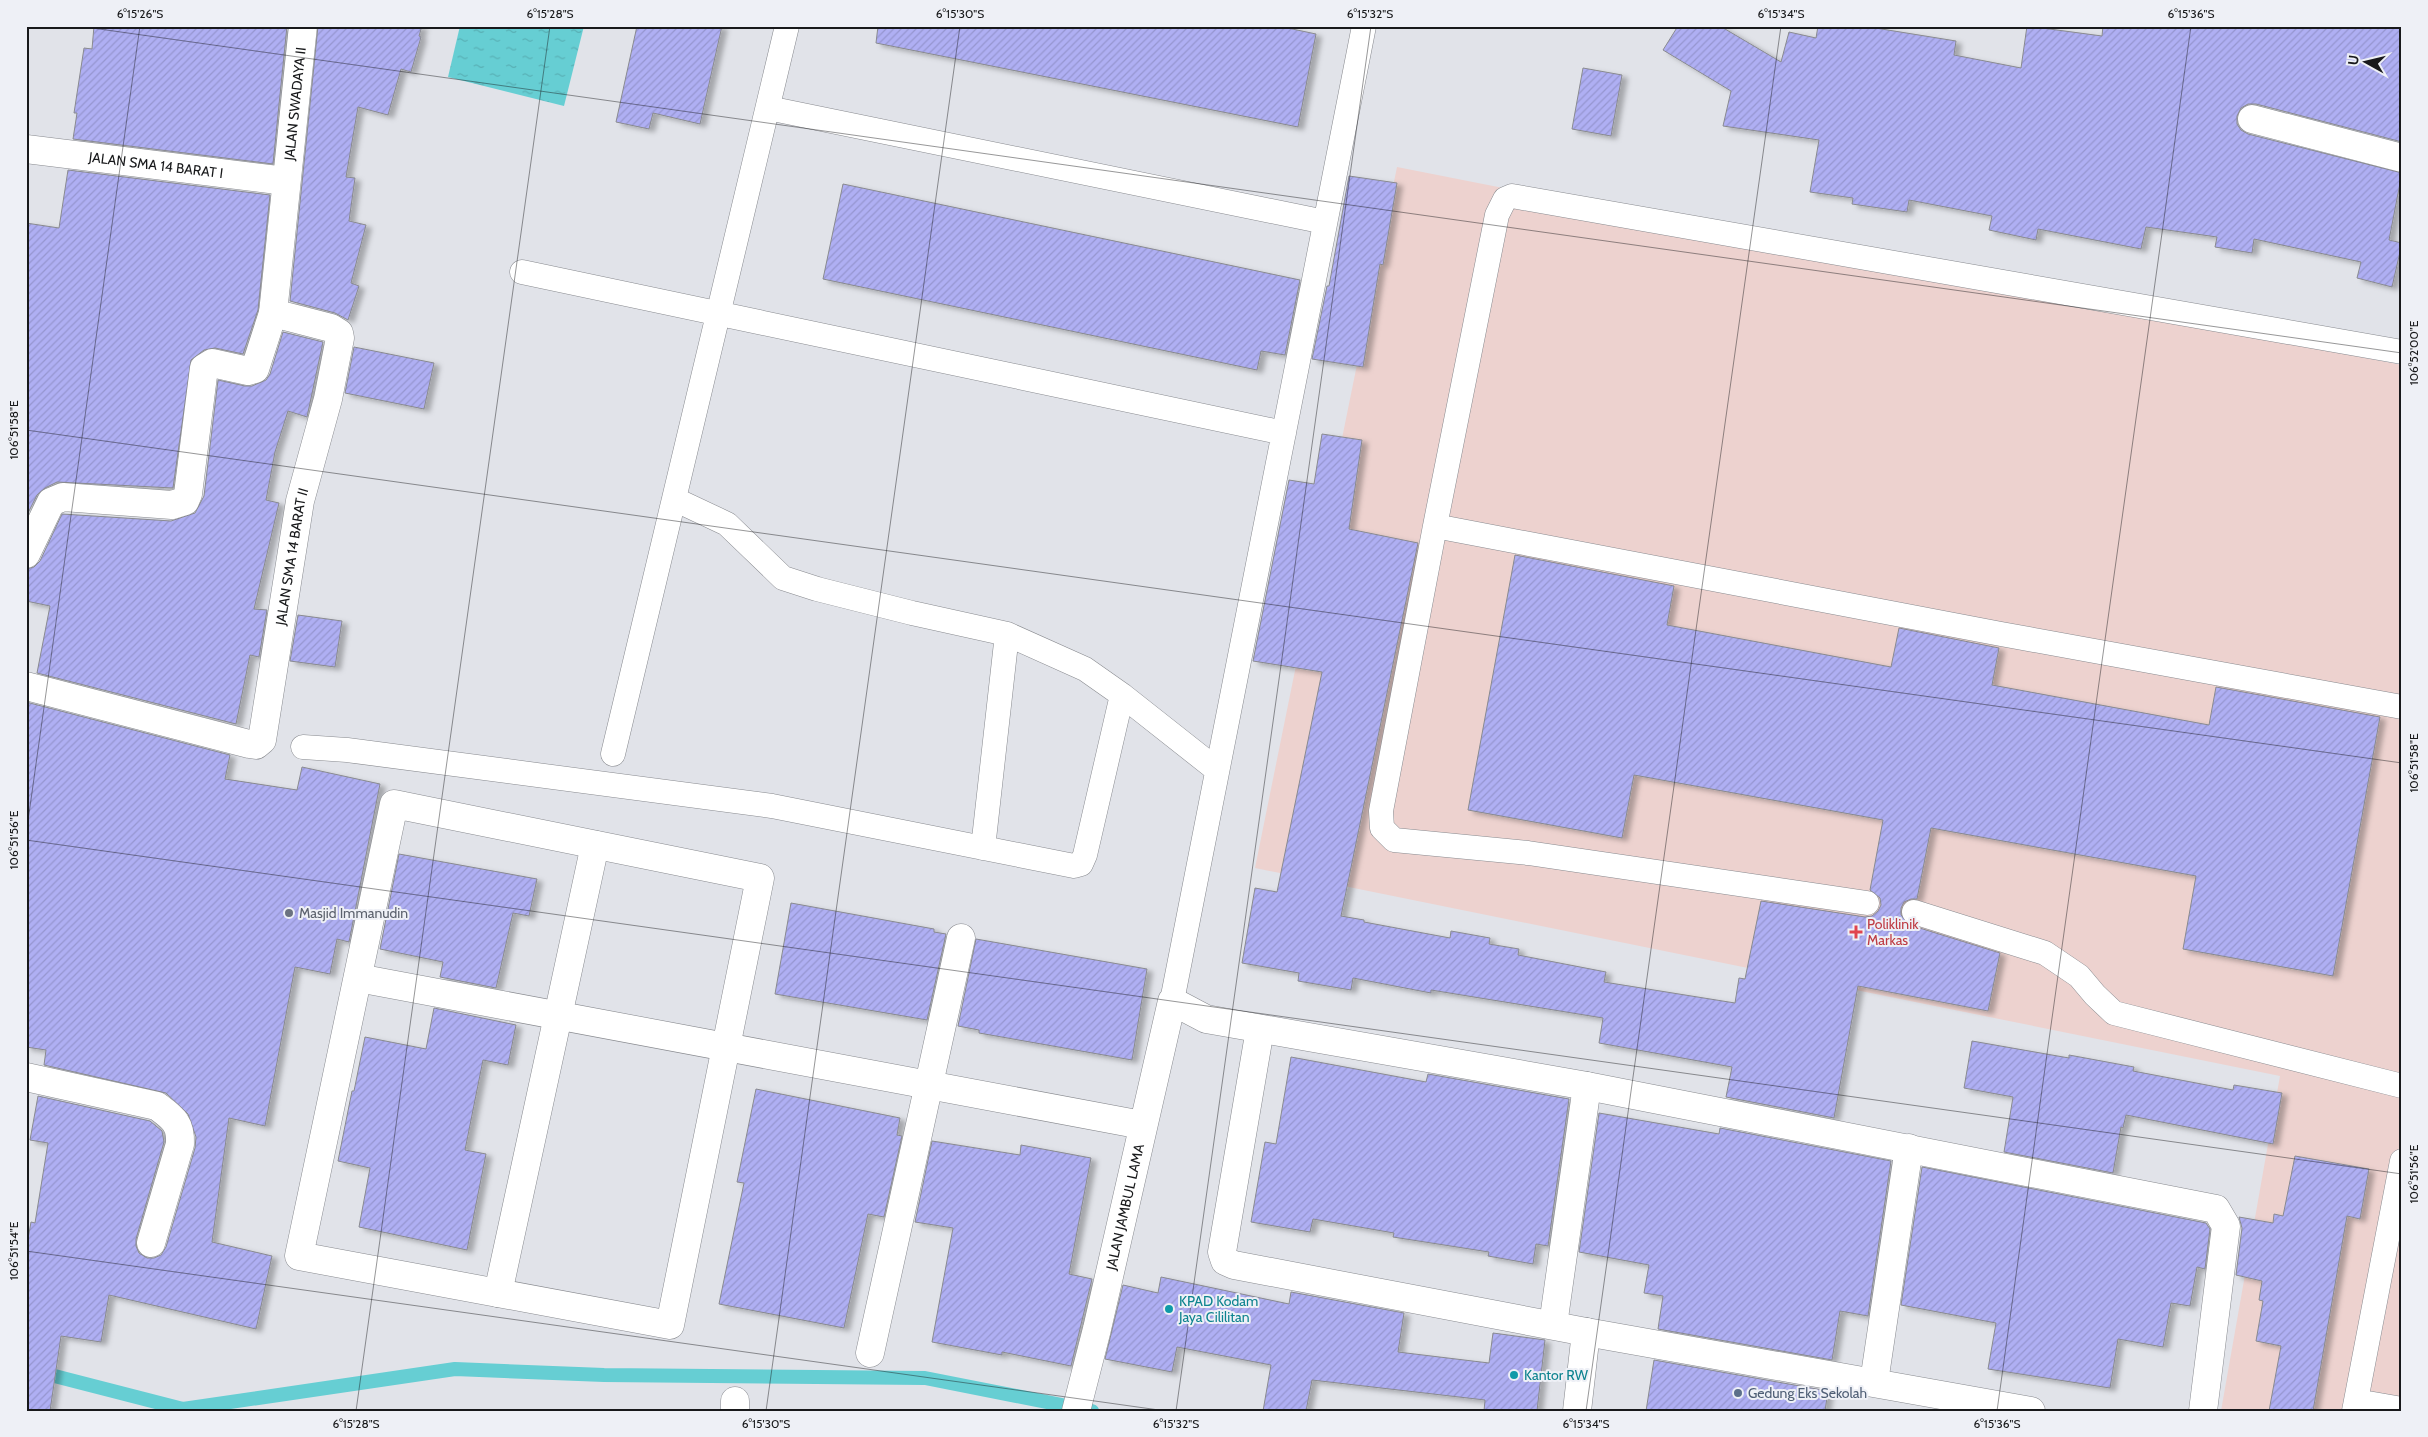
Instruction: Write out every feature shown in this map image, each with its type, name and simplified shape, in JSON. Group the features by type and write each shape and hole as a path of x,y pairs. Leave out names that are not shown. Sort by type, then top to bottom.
{"street":[{"name":"JALAN SWADAYA II","path":"286,181 303,26"},
{"path":"2252,119 2402,158"},
{"name":"JALAN SMA 14 BARAT I","path":"26,150 286,181"},
{"path":"26,554 51,502 63,497 172,505 184,501 188,494 204,368 212,363 248,371 255,369 273,313 286,181"},
{"name":"JALAN SMA 14 BARAT II","path":"26,686 249,744 256,745 262,740 300,501 328,399 340,338 339,333 331,328 273,313"},
{"path":"394,804 760,878 670,1326 299,1256 358,978 394,804"},
{"path":"498,1293 595,845"},
{"path":"870,1353 961,938"},
{"path":"358,978 1142,1125"},
{"path":"1172,1001 1206,1019 1587,1086 2216,1209 2226,1226 2202,1411"},
{"name":"JALAN JAMBUL LAMA","path":"1079,1399 1172,1001"},
{"path":"1260,1029 1222,1252 1224,1261 1234,1265 1586,1332 2031,1411"},
{"path":"26,1077 157,1106 172,1117 181,1131 180,1144 151,1243"},
{"path":"1553,1325 1587,1086"},
{"path":"1874,1382 1909,1148"},
{"path":"1577,1411 1586,1332"}],"lane":[{"path":"613,754 787,26"},
{"path":"1172,1001 1364,26"},
{"path":"768,108 1326,222"},
{"path":"1867,903 1537,854 1394,840 1382,828 1382,812 1435,526 1497,215 1505,199 1512,196 2402,352"},
{"path":"522,272 1284,433"},
{"path":"674,498 727,524 783,578 836,594 1007,634 1085,668 1217,770"},
{"path":"1435,526 2001,634 2402,707"},
{"path":"983,848 1007,634"},
{"path":"304,747 347,750 772,806 1071,865 1081,864 1085,856 1122,695"},
{"path":"1914,912 2045,953 2079,976 2114,1014 2402,1086"},
{"path":"2402,1161 2355,1406 2402,1409"}],"shaded area":[{"path":"1397,167 2402,365 2402,1411 2221,1411 2280,1076 1255,868"}],"water":[{"path":"460,26 584,26 564,106 448,77"}],"building":[{"path":"94,26 287,26 273,164 73,139 77,113 74,113 84,48 92,49"},
{"path":"318,26 422,26 419,36 421,37 411,72 401,69 388,115 358,107 346,177 355,178 349,221 366,225 351,283 359,286 348,320 335,313 290,301"},
{"path":"637,26 722,26 700,124 653,113 649,129 616,122"},
{"path":"878,26 1278,26 1316,34 1298,127 876,43"},
{"path":"1678,26 1720,26 1781,62 1789,32 1816,38 1818,26 1863,26 1956,41 1954,55 2021,68 2027,26 2102,36 2103,26 2402,26 2402,142 2256,104 2248,104 2241,108 2237,116 2237,124 2241,130 2248,134 2402,173 2389,240 2402,243 2392,287 2357,278 2361,262 2254,239 2252,253 2215,247 2217,237 2146,227 2141,249 2038,229 2036,240 1989,230 1992,216 1909,200 1907,212 1852,204 1853,198 1810,192 1819,140 1723,126 1731,91 1663,50"},
{"path":"1583,68 1622,75 1611,136 1572,129"},
{"path":"68,170 270,195 258,310 243,354 215,348 204,350 191,360 173,488 57,482 45,488 37,495 26,517 26,223 59,228"},
{"path":"1349,176 1397,183 1383,265 1380,264 1363,367 1312,359 1327,286 1329,286"},
{"path":"843,184 1300,280 1285,355 1261,351 1257,370 823,279"},
{"path":"283,332 323,342 307,417 288,411 275,452 266,500 279,503 254,609 267,610 259,657 250,655 236,724 37,673 50,606 26,601 26,569 34,567 40,561 62,514 171,521 195,513 204,496 218,380 252,386 266,380 270,374"},
{"path":"354,347 434,363 424,409 345,393"},
{"path":"1322,434 1362,440 1349,529 1418,543 1341,916 1450,938 1451,931 1490,938 1489,944 1519,949 1518,955 1606,972 1604,982 1735,1003 1739,978 1745,979 1761,901 1865,917 1872,916 1881,905 1880,898 1870,890 1883,820 1634,775 1622,838 1468,810 1515,555 1674,586 1667,625 1891,667 1899,628 1999,648 1992,685 2209,725 2216,687 2380,717 2333,976 2183,949 2196,876 1931,828 1917,899 1904,902 1901,908 1901,915 1910,925 2000,953 1988,1011 1858,986 1834,1118 1726,1097 1732,1067 1599,1043 1603,1018 1431,990 1431,993 1353,978 1351,990 1298,981 1299,973 1242,963 1255,888 1277,892 1322,672 1253,661 1289,480 1314,484"},
{"path":"298,615 342,621 335,667 290,661"},
{"path":"26,702 230,755 225,779 297,790 302,767 380,784 349,942 337,939 330,974 295,967 265,1126 229,1118 212,1242 272,1256 256,1329 109,1295 101,1342 61,1336 50,1411 26,1411 26,1250 31,1222 35,1223 48,1143 30,1140 38,1096 150,1121 162,1131 164,1142 136,1239 139,1253 147,1258 161,1255 166,1247 195,1148 196,1137 188,1114 166,1093 44,1065 46,1050 26,1047"},
{"path":"399,854 537,879 529,916 513,913 496,988 440,977 443,962 380,949"},
{"path":"791,903 934,929 934,932 946,934 927,1020 775,994"},
{"path":"976,939 1147,969 1132,1060 979,1033 979,1030 958,1026"},
{"path":"434,1008 516,1025 508,1065 483,1060 465,1150 486,1154 467,1250 359,1227 370,1168 338,1161 365,1037 426,1049"},
{"path":"1972,1041 2069,1058 2069,1055 2134,1067 2133,1071 2233,1090 2234,1085 2282,1093 2273,1144 2126,1115 2123,1128 2121,1127 2113,1173 2004,1152 2013,1097 1964,1088"},
{"path":"1291,1057 1426,1082 1428,1074 1569,1099 1548,1246 1536,1244 1533,1264 1488,1256 1489,1252 1393,1237 1394,1233 1313,1219 1310,1232 1251,1222 1265,1142 1276,1144"},
{"path":"756,1089 900,1118 897,1135 902,1136 884,1217 868,1214 844,1328 719,1304 744,1183 737,1182"},
{"path":"1599,1113 1719,1134 1720,1128 1891,1161 1868,1316 1840,1311 1832,1360 1658,1329 1663,1296 1644,1293 1649,1265 1579,1252"},
{"path":"932,1141 1020,1155 1021,1145 1091,1158 1069,1274 1092,1279 1071,1366 1002,1352 1002,1355 932,1342 953,1228 915,1222"},
{"path":"2295,1156 2369,1169 2360,1219 2347,1216 2313,1411 2269,1411 2281,1346 2256,1341 2263,1301 2259,1300 2262,1281 2236,1275 2242,1228 2239,1217 2273,1223 2274,1214 2283,1216"},
{"path":"1922,1167 2206,1223 2210,1229 2205,1269 2197,1267 2190,1306 2171,1303 2163,1347 2118,1339 2110,1388 1988,1369 1996,1323 1901,1305"},
{"path":"1161,1277 1289,1304 1291,1292 1404,1313 1398,1352 1489,1363 1493,1333 1545,1340 1537,1411 1484,1411 1485,1400 1312,1380 1306,1411 1263,1411 1271,1365 1177,1347 1172,1372 1105,1359 1123,1285 1158,1293"},
{"name":"Gedung Eks Sekolah","path":"1654,1360 1828,1391 1825,1411 1646,1411"}],"waterway":[{"path":"39,1372 183,1409 455,1369 604,1375 925,1378 1092,1411"}],"place":[{"name":"Masjid Immanudin","path":"289,913"},
{"name":"Poliklinik Markas","path":"1856,932"},
{"name":"KPAD Kodam Jaya Cililitan","path":"1169,1309"},
{"name":"Kantor RW","path":"1514,1375"},
{"name":"Gedung Eks Sekolah","path":"1738,1393"}]}
